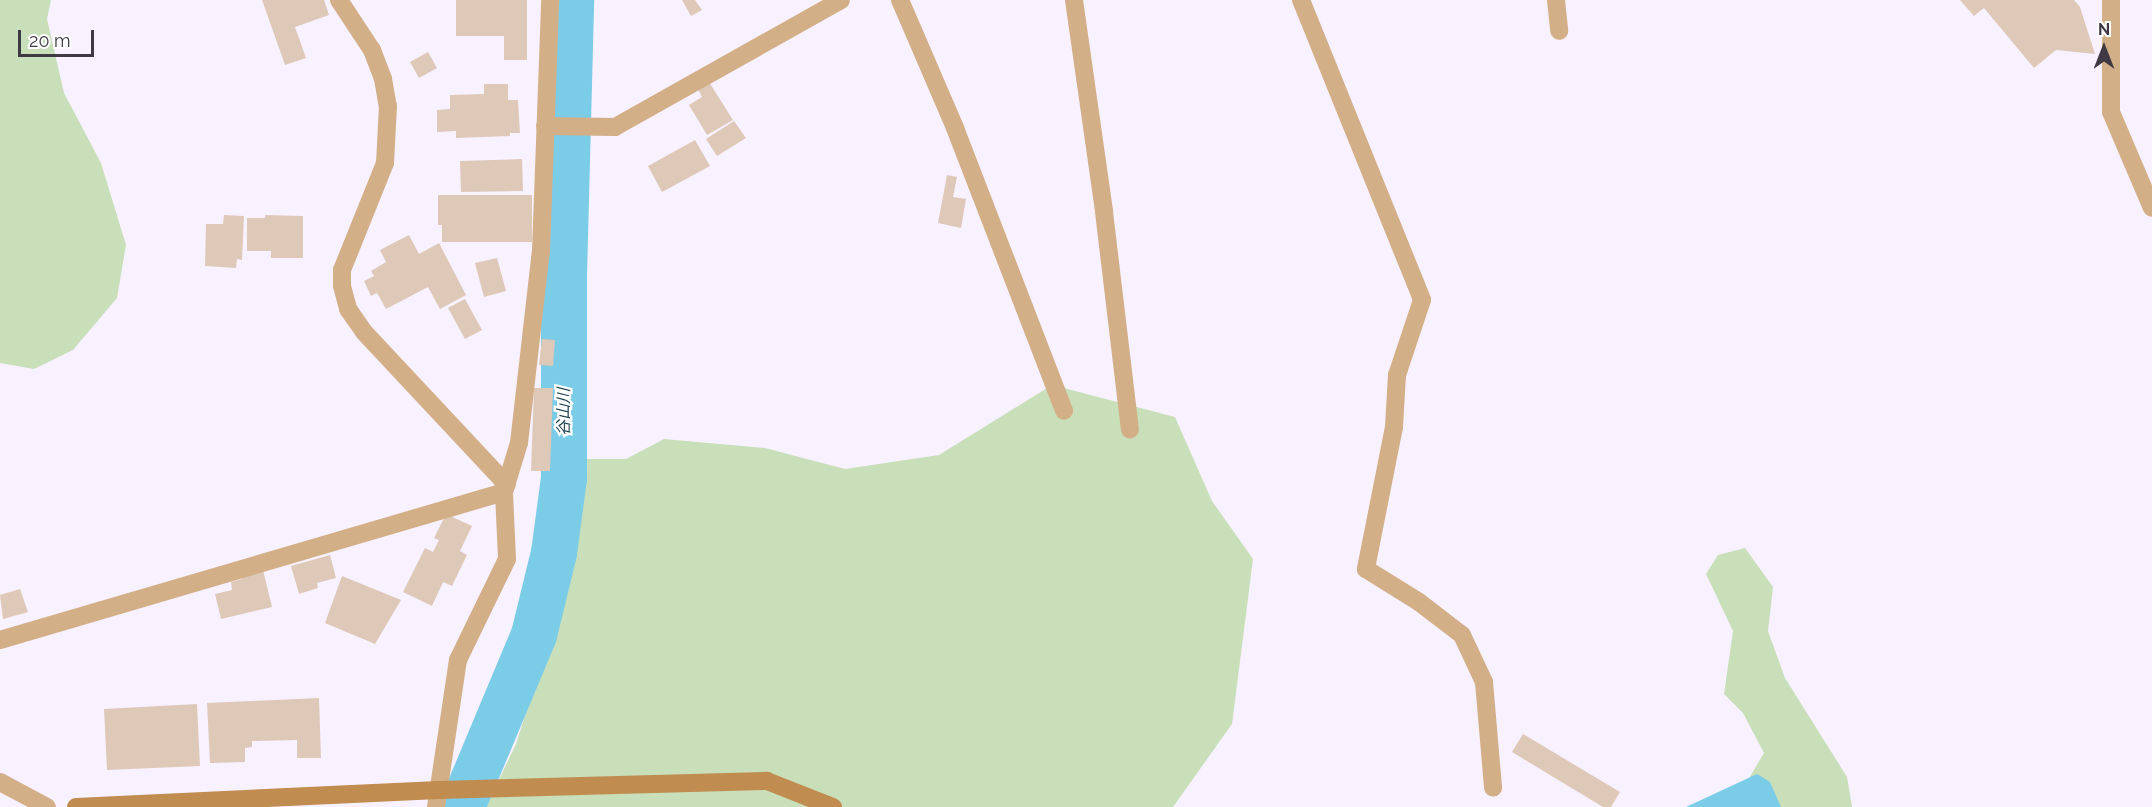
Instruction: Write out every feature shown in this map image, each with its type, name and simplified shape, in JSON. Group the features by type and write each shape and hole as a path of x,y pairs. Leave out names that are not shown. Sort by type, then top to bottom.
{"street":[{"path":"339,0 372,50 383,79 388,106 384,163 342,270 342,286 348,309 364,332 506,488"},
{"path":"442,796 458,660 507,559 506,488 519,442 541,251 550,0"},
{"path":"546,126 615,127 818,8 842,0"},
{"path":"900,0 955,128 1064,411"},
{"path":"1074,0 1104,212 1130,429"},
{"path":"1301,0 1422,300 1396,375 1394,427 1366,569 1419,602 1462,634 1484,682 1493,788"},
{"path":"1556,0 1558,31"},
{"path":"2111,0 2111,112 2144,194 2152,208"},
{"path":"0,640 506,488"},
{"path":"76,807 442,796 503,789 767,781 833,807"},
{"path":"0,782 47,807"}],"green space":[{"path":"0,0 51,0 47,19 64,93 101,163 126,245 117,298 73,350 34,369 0,363"},
{"path":"1052,385 1175,417 1212,501 1253,559 1232,724 1173,807 486,807 516,744 570,575 578,459 626,459 664,439 765,448 845,469 939,455"},
{"path":"1745,548 1773,587 1768,631 1785,678 1847,777 1852,807 1732,807 1764,753 1743,713 1724,694 1733,631 1706,574 1718,555"}],"water":[{"path":"1757,774 1770,782 1781,807 1686,807"}],"building":[{"path":"262,0 324,0 329,15 295,27 306,58 285,65"},
{"path":"456,0 527,0 527,60 504,60 504,36 456,36"},
{"path":"682,0 695,0 702,10 691,16"},
{"path":"1960,0 2074,0 2080,7 2095,54 2056,50 2034,68 1984,8 1974,16"},
{"path":"428,52 437,68 419,78 410,62"},
{"path":"709,82 733,120 707,135 689,105 702,97 698,89"},
{"path":"484,84 508,84 508,100 518,100 520,133 510,133 510,136 456,138 456,131 437,132 437,110 450,109 450,95 484,94"},
{"path":"734,121 746,138 717,156 706,139"},
{"path":"695,140 710,166 662,192 648,166"},
{"path":"522,159 523,191 461,192 460,161"},
{"path":"947,175 957,177 953,197 966,199 961,228 938,223"},
{"path":"438,195 532,195 532,242 442,242 442,225 438,225"},
{"path":"224,215 244,216 242,260 237,259 236,268 205,266 206,224 223,224"},
{"path":"265,215 303,216 303,258 271,258 271,251 247,251 247,218 265,218"},
{"path":"409,235 419,254 439,243 466,295 440,309 428,287 386,309 377,293 371,296 364,281 374,276 371,271 386,262 380,250"},
{"path":"497,258 506,291 484,297 475,263"},
{"path":"465,299 482,330 465,339 448,308"},
{"path":"542,339 555,340 553,366 539,365"},
{"path":"534,388 553,388 550,471 531,471"},
{"path":"446,514 472,526 460,551 467,555 452,586 443,582 432,606 403,592 425,548 433,552 439,540 434,538"},
{"path":"330,555 336,578 317,583 318,588 299,594 291,566"},
{"path":"263,570 272,607 221,619 215,594 232,590 231,582 242,579 241,575"},
{"path":"342,576 401,600 375,644 325,623"},
{"path":"20,589 28,612 3,619 0,595"},
{"path":"319,698 321,758 297,758 297,740 252,741 252,747 245,748 245,762 210,763 207,703"},
{"path":"197,704 200,766 107,770 104,709"},
{"path":"1523,734 1620,792 1611,807 1603,807 1512,752"}],"waterway":[{"name":"谷山川","path":"462,807 534,635 554,553 564,478 564,275 571,0"}]}
